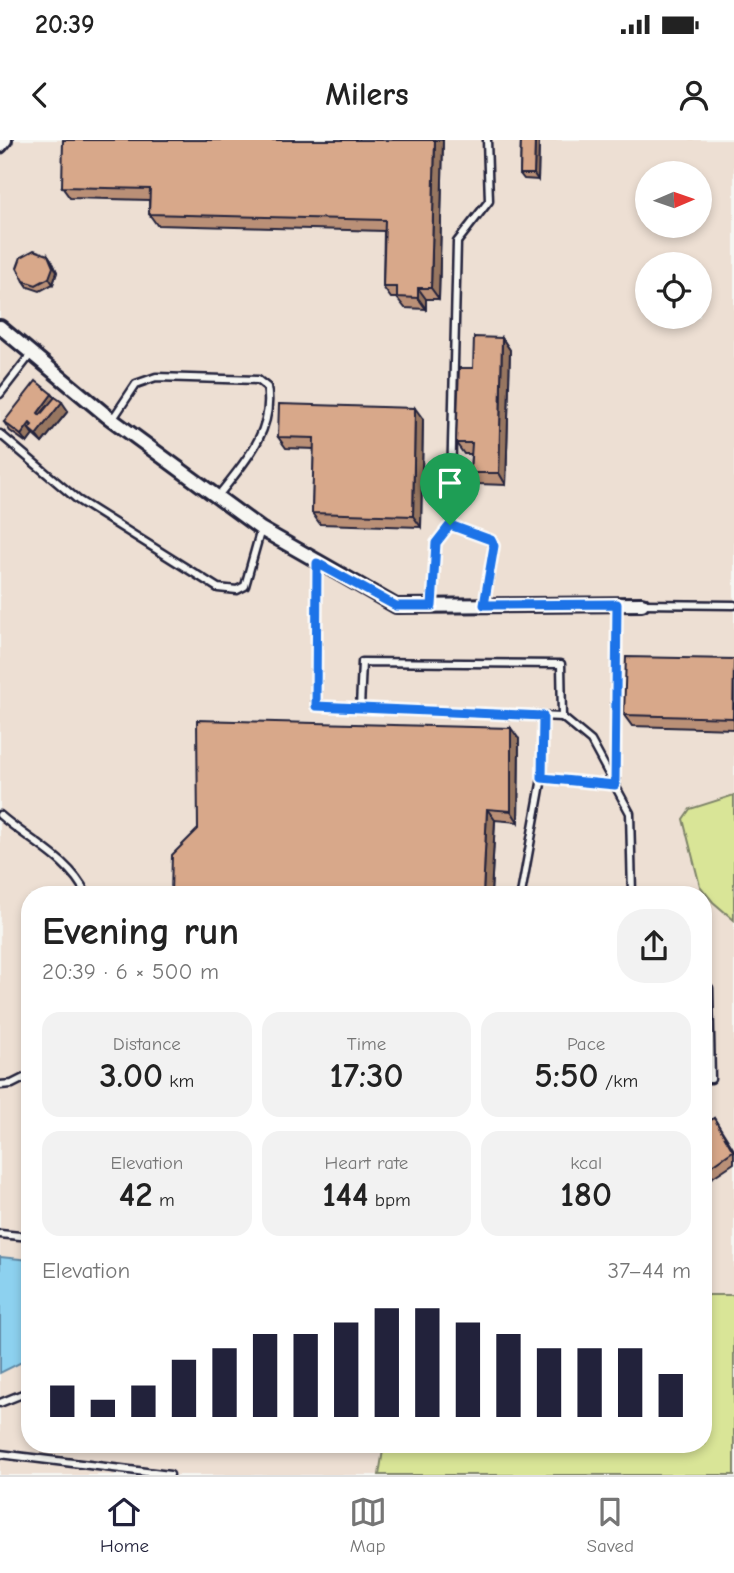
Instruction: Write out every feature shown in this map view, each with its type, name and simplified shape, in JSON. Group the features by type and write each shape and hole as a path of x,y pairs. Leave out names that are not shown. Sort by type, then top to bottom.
{"street":[{"path":"0,146 5,140"},
{"path":"0,327 112,420 261,529 396,606 642,604"}],"lane":[{"path":"432,606 436,543 450,525 457,242 489,201 487,140"},
{"path":"0,394 32,354"},
{"path":"112,420 136,384 156,377 258,380 267,387 270,402 256,448 217,497"},
{"path":"0,434 78,500 218,588 237,590 245,586 261,529"},
{"path":"450,525 491,540 494,546 484,605"},
{"path":"317,563 316,706 562,717 592,741 630,813 632,886"},
{"path":"615,785 617,604"},
{"path":"642,604 734,605"},
{"path":"359,708 362,662 561,664 562,717"},
{"path":"522,886 542,778 543,716"},
{"path":"542,778 615,785"},
{"path":"0,815 72,872 81,886"},
{"path":"0,1085 21,1080"},
{"path":"0,1234 21,1236"},
{"path":"0,1403 21,1395"},
{"path":"0,1454 170,1475"}],"shaded area":[{"path":"0,140 734,140 734,795 690,809 692,854 700,886 21,886 21,1259 0,1257"},
{"path":"712,901 734,920 734,1295 712,1295"},
{"path":"21,1362 21,1453 383,1453 379,1475 0,1475 0,1373"}],"green space":[{"path":"734,795 734,920 712,901 712,886 700,886 683,819 690,809"},
{"path":"712,1295 734,1295 734,1475 379,1475 383,1453 712,1453"}],"water":[{"path":"0,1257 21,1259 21,1362 0,1373"}],"building":[{"path":"63,140 435,140 431,288 418,288 418,298 397,297 397,287 383,287 385,220 149,214 150,189 62,187"},
{"path":"521,140 535,140 534,174 520,174"},
{"path":"34,250 48,255 53,267 49,278 36,285 24,281 17,268 21,257"},
{"path":"474,337 502,338 499,473 470,473 472,443 456,443 459,368 473,368"},
{"path":"36,381 52,394 38,413 40,415 55,397 62,402 36,435 29,429 32,425 30,423 21,435 4,422"},
{"path":"279,404 415,408 413,516 312,513 314,438 278,437"},
{"path":"626,657 734,659 733,718 624,715"},
{"path":"197,720 511,728 511,811 487,809 483,886 171,886 172,855 198,829"},
{"path":"714,1118 733,1151 712,1165"}],"route":[{"path":"450,525 491,540 494,546 484,605 617,604 615,785 542,778 543,716 316,706 317,563 396,606 432,606 436,543 450,525"}]}
